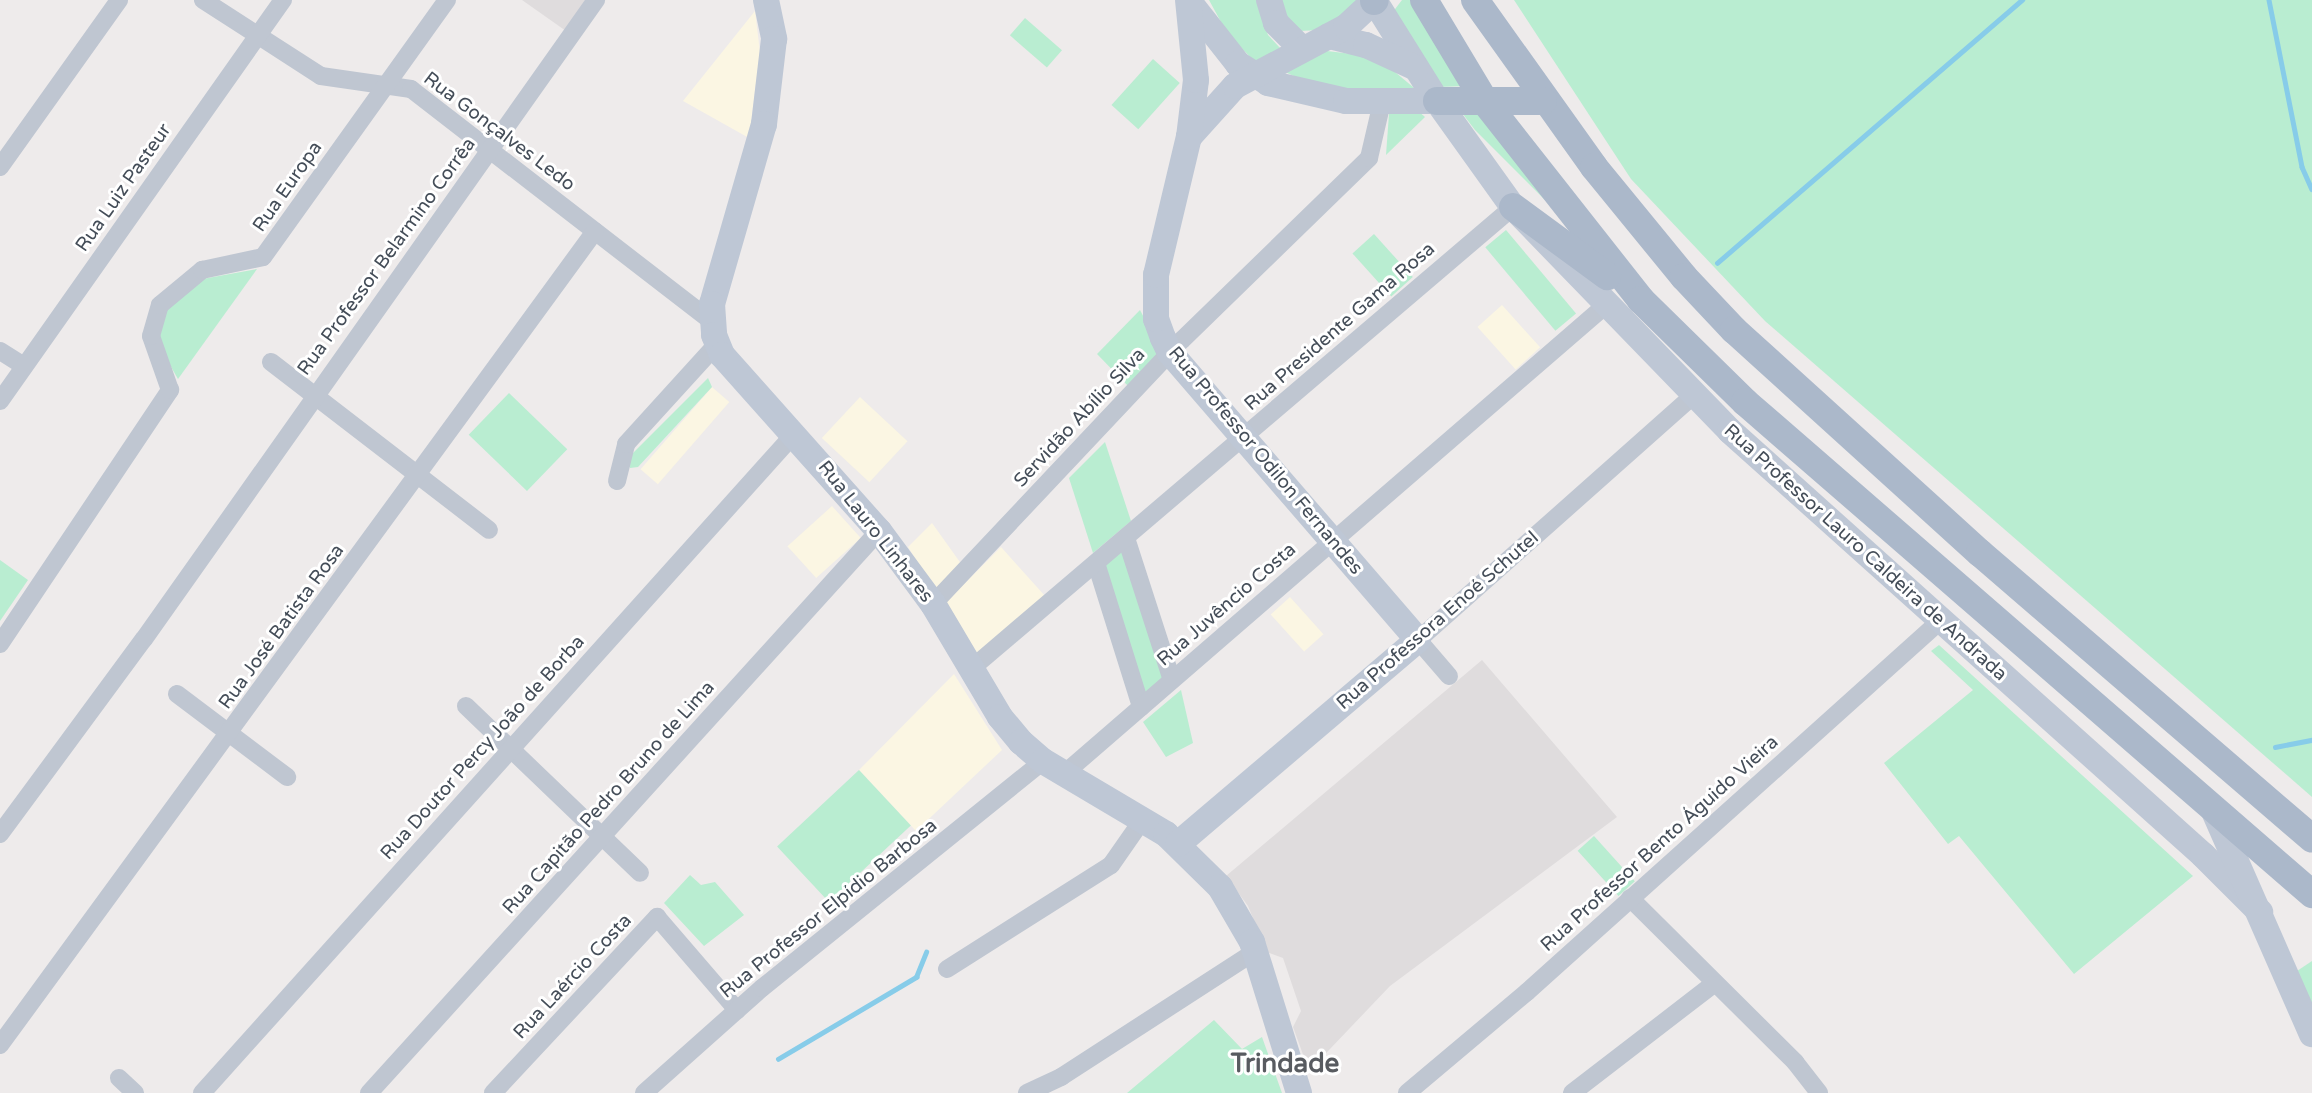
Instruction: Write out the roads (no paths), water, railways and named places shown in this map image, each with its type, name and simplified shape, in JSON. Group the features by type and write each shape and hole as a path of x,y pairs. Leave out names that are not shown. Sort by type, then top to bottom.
{"main road":[{"path":"715,333 721,262 747,186 767,103 774,39 765,0"},
{"path":"1189,0 1219,45 1252,74 1311,96 1382,102 1543,101"},
{"name":"Rua Professor Odilon Fernandes","path":"1189,0 1196,56 1189,137 1167,218 1154,296 1156,318 1170,353 1418,640"},
{"path":"1269,0 1276,23 1301,48"},
{"name":"Rua Professor Odilon Fernandes","path":"1189,137 1252,74 1329,36 1375,0"},
{"name":"Rua Professor Lauro Caldeira de Andrada","path":"1375,0 1437,102 1513,207 1607,304 1822,518 2203,855 2260,912"},
{"path":"1424,0 1486,103 1641,300 1745,402 2312,894"},
{"path":"1475,0 1543,101 1684,278 1734,330 1980,553 2312,839"},
{"path":"1329,36 1366,45 1416,68"},
{"path":"1513,207 1641,300"},
{"name":"Rua Lauro Linhares","path":"715,333 740,380 795,433 879,531 933,604 1000,717 1054,767 1143,819 1178,844 1220,887 1256,951 1299,1093"},
{"name":"Rua Professora Enoé Schutel","path":"1178,844 1418,640"},
{"path":"2211,806 2312,1034"}],"street":[{"path":"0,167 119,0"},
{"name":"Rua Gonçalves Ledo","path":"203,0 257,38 321,76 348,82 386,83 411,89 595,231 715,333"},
{"name":"Rua Luiz Pasteur","path":"0,401 283,0"},
{"name":"Rua Europa","path":"0,644 75,536 170,390 151,336 160,305 202,270 263,257 447,0"},
{"name":"Rua Professor Belarmino Corrêa","path":"0,834 159,618 212,538 596,0"},
{"name":"Servidão Abílio Silva","path":"933,604 1170,353 1369,158 1382,102"},
{"name":"Rua Presidente Gama Rosa","path":"971,669 1513,207"},
{"name":"Rua José Batista Rosa","path":"0,1045 419,476 595,231"},
{"name":"Rua Juvêncio Costa","path":"1054,767 1141,707 1607,304"},
{"path":"617,481 626,444 715,333"},
{"path":"0,351 23,366"},
{"path":"271,362 489,530"},
{"name":"Rua Professora Enoé Schutel","path":"1418,640 1695,394"},
{"name":"Rua Doutor Percy João de Borba","path":"202,1093 795,433"},
{"name":"Rua Capitão Pedro Bruno de Lima","path":"369,1093 879,531"},
{"path":"1126,538 1172,680"},
{"path":"1096,563 1141,707"},
{"name":"Rua Professor Bento Águido Vieira","path":"1407,1093 1939,622"},
{"name":"Rua Professor Odilon Fernandes","path":"1418,640 1449,676"},
{"path":"177,694 287,777"},
{"path":"466,706 640,873"},
{"name":"Rua Professor Elpídio Barbosa","path":"644,1093 737,1010 1054,767"},
{"path":"947,969 1111,865 1143,819"},
{"path":"1630,898 1712,985 1795,1062 1819,1093"},
{"name":"Rua Laércio Costa","path":"493,1093 657,917 737,1010"},
{"path":"1027,1093 1061,1077 1256,951"},
{"path":"1572,1093 1712,985"},
{"path":"119,1078 135,1093"}],"waterway":[{"path":"1717,263 2022,0"},
{"path":"2269,0 2302,167 2312,189"},
{"path":"2275,747 2312,740"},
{"path":"778,1059 916,977 926,952"}],"district":[{"name":"Trindade","path":"1285,1064"}]}
